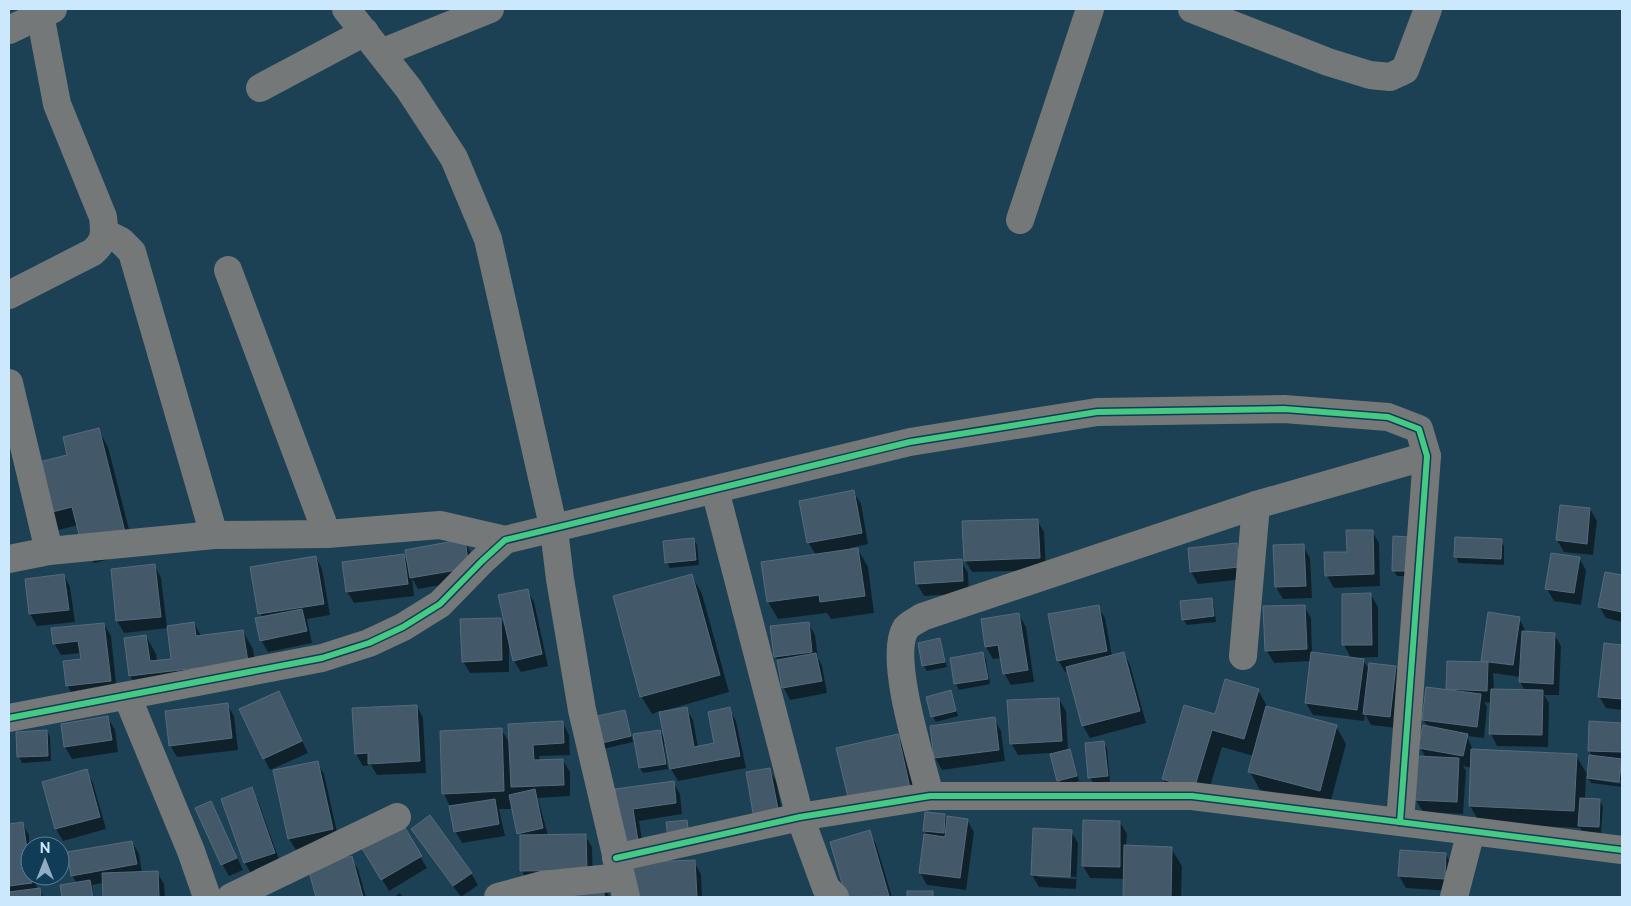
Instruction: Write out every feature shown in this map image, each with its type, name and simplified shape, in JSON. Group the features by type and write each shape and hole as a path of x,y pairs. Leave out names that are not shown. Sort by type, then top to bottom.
{"street":[{"path":"346,9 408,90 454,158 488,239 554,530 560,579 582,710 621,878"},
{"path":"260,88 373,43 490,9"},
{"path":"1020,220 1090,9"},
{"path":"1192,9 1328,62 1370,75 1390,77 1405,70 1428,9"},
{"path":"9,30 45,11 57,104 103,217 105,234 102,243 93,252 9,295"},
{"path":"105,234 121,241 132,252 214,534"},
{"path":"228,270 327,534"},
{"path":"9,383 49,551"},
{"path":"9,559 49,551 214,534 327,534 440,525 505,540 554,530 910,442 1097,412 1284,409 1388,417 1419,429 1427,456 1400,822"},
{"path":"930,796 903,685 900,648 907,628 922,617 1256,505 1427,456"},
{"path":"715,490 800,817 826,888 836,897"},
{"path":"1243,656 1256,505"},
{"path":"9,718 322,658 369,643 403,627 440,604 505,540"},
{"path":"127,696 192,851 207,897"},
{"path":"498,897 542,885 621,878 800,817 930,796 1192,796 1622,850"},
{"path":"231,897 397,817"},
{"path":"1454,897 1471,831"}],"building":[{"path":"99,428 126,536 82,546 72,507 48,513 35,463 67,455 63,437"},
{"path":"854,490 862,533 807,543 799,501"},
{"path":"1560,505 1590,508 1587,544 1556,540"},
{"path":"1038,519 1040,558 964,561 962,521"},
{"path":"1346,530 1373,530 1374,574 1325,576 1324,552 1347,552"},
{"path":"1393,536 1410,537 1409,571 1392,571"},
{"path":"1455,537 1502,539 1501,559 1454,557"},
{"path":"694,538 696,560 665,563 663,541"},
{"path":"465,539 469,568 410,578 405,550"},
{"path":"1237,543 1239,567 1190,572 1188,548"},
{"path":"1304,544 1306,586 1275,587 1273,545"},
{"path":"858,548 865,596 820,602 819,595 767,602 761,562"},
{"path":"1551,553 1580,557 1574,593 1545,589"},
{"path":"404,554 408,584 346,592 342,562"},
{"path":"316,556 324,604 258,614 250,567"},
{"path":"962,559 963,581 916,584 914,562"},
{"path":"155,564 161,617 116,621 111,569"},
{"path":"1605,572 1622,575 1622,612 1598,607"},
{"path":"64,574 69,610 29,614 25,579"},
{"path":"692,574 720,675 640,697 613,596"},
{"path":"528,589 542,654 513,661 498,595"},
{"path":"1371,593 1372,645 1342,645 1342,594"},
{"path":"1212,598 1214,616 1182,620 1180,601"},
{"path":"1099,605 1107,651 1057,661 1048,614"},
{"path":"1305,605 1307,649 1265,651 1263,606"},
{"path":"302,609 307,631 260,641 255,618"},
{"path":"1488,612 1520,617 1513,665 1481,661"},
{"path":"1019,613 1028,670 1003,674 998,645 985,647 981,619"},
{"path":"501,618 502,660 462,662 460,619"},
{"path":"194,622 196,636 243,630 248,662 129,676 124,638 146,635 150,661 171,659 167,626"},
{"path":"809,622 812,652 774,657 770,626"},
{"path":"104,623 111,681 66,686 63,661 81,659 78,641 53,644 51,628"},
{"path":"1522,631 1555,633 1553,684 1519,682"},
{"path":"940,638 945,662 922,666 918,643"},
{"path":"1604,643 1622,645 1622,699 1598,697"},
{"path":"983,652 988,679 954,684 950,658"},
{"path":"1124,652 1140,711 1082,726 1066,667"},
{"path":"1311,652 1364,659 1357,710 1305,703"},
{"path":"816,653 822,681 782,688 777,660"},
{"path":"1447,661 1488,662 1487,691 1446,689"},
{"path":"1369,663 1396,666 1390,717 1363,714"},
{"path":"1225,679 1259,689 1244,739 1212,730 1194,789 1162,779 1184,705 1215,714"},
{"path":"1426,687 1481,694 1477,727 1422,720"},
{"path":"1491,689 1543,690 1542,735 1489,734"},
{"path":"951,690 956,711 931,717 926,697"},
{"path":"279,691 302,741 263,759 239,709"},
{"path":"1059,698 1062,741 1010,744 1007,700"},
{"path":"228,703 232,738 169,746 165,711"},
{"path":"417,705 420,761 368,764 368,753 355,754 352,708"},
{"path":"1266,706 1337,725 1320,791 1248,772"},
{"path":"687,707 694,747 714,743 708,712 730,707 740,756 670,769 659,712"},
{"path":"625,710 631,736 598,744 592,717"},
{"path":"108,716 112,740 64,747 61,724"},
{"path":"995,717 999,750 934,758 930,726"},
{"path":"563,721 564,743 533,745 534,760 563,759 564,785 511,787 508,724"},
{"path":"1589,721 1622,723 1622,752 1588,751"},
{"path":"1423,725 1468,734 1463,756 1418,748"},
{"path":"502,728 504,791 442,794 440,731"},
{"path":"47,730 48,756 17,757 16,732"},
{"path":"660,730 666,764 639,768 633,734"},
{"path":"898,734 911,792 850,805 836,748"},
{"path":"1104,741 1108,776 1088,778 1085,743"},
{"path":"1070,749 1077,776 1057,781 1050,754"},
{"path":"1471,749 1577,754 1574,811 1469,806"},
{"path":"1589,755 1622,759 1619,782 1587,778"},
{"path":"1416,756 1459,758 1457,802 1414,800"},
{"path":"318,761 333,829 288,839 273,770"},
{"path":"770,768 779,814 754,819 746,772"},
{"path":"87,769 100,817 55,829 42,782"},
{"path":"674,781 676,803 633,809 638,841 623,843 615,789"},
{"path":"252,787 275,853 244,863 221,799"},
{"path":"535,789 543,828 517,834 509,795"},
{"path":"1580,798 1600,799 1599,827 1578,826"},
{"path":"495,799 499,824 454,832 449,806"},
{"path":"211,801 237,858 221,865 195,808"},
{"path":"925,812 945,814 944,833 923,831"},
{"path":"430,815 472,873 453,886 411,829"},
{"path":"947,816 968,819 960,878 919,873 924,834 945,837"},
{"path":"687,820 689,837 668,839 666,822"},
{"path":"1083,820 1120,821 1120,867 1082,866"},
{"path":"401,821 422,856 381,880 360,845"},
{"path":"23,822 25,836 20,836 20,885 9,886 9,824"},
{"path":"1033,828 1072,830 1070,877 1031,875"},
{"path":"870,830 889,896 846,897 830,842"},
{"path":"586,834 587,870 520,871 520,835"},
{"path":"132,841 137,864 71,876 70,851"},
{"path":"1124,845 1172,847 1171,897 1123,897"},
{"path":"1400,850 1446,853 1445,879 1398,876"},
{"path":"352,856 363,897 316,897 308,868"},
{"path":"695,860 697,897 630,897 629,863"},
{"path":"158,871 159,897 103,897 102,873"},
{"path":"90,880 93,897 62,897 60,886 70,886 70,883"},
{"path":"604,885 604,897 553,897"},
{"path":"40,888 41,897 9,897 9,892"},
{"path":"907,891 933,891 933,897 907,897"}],"cycle path":[{"path":"9,718 322,658 369,643 403,627 440,604 505,540 910,442 1097,412 1284,409 1388,417 1419,429 1427,456 1400,822"},
{"path":"616,858 800,817 930,796 1192,796 1622,850"}]}
